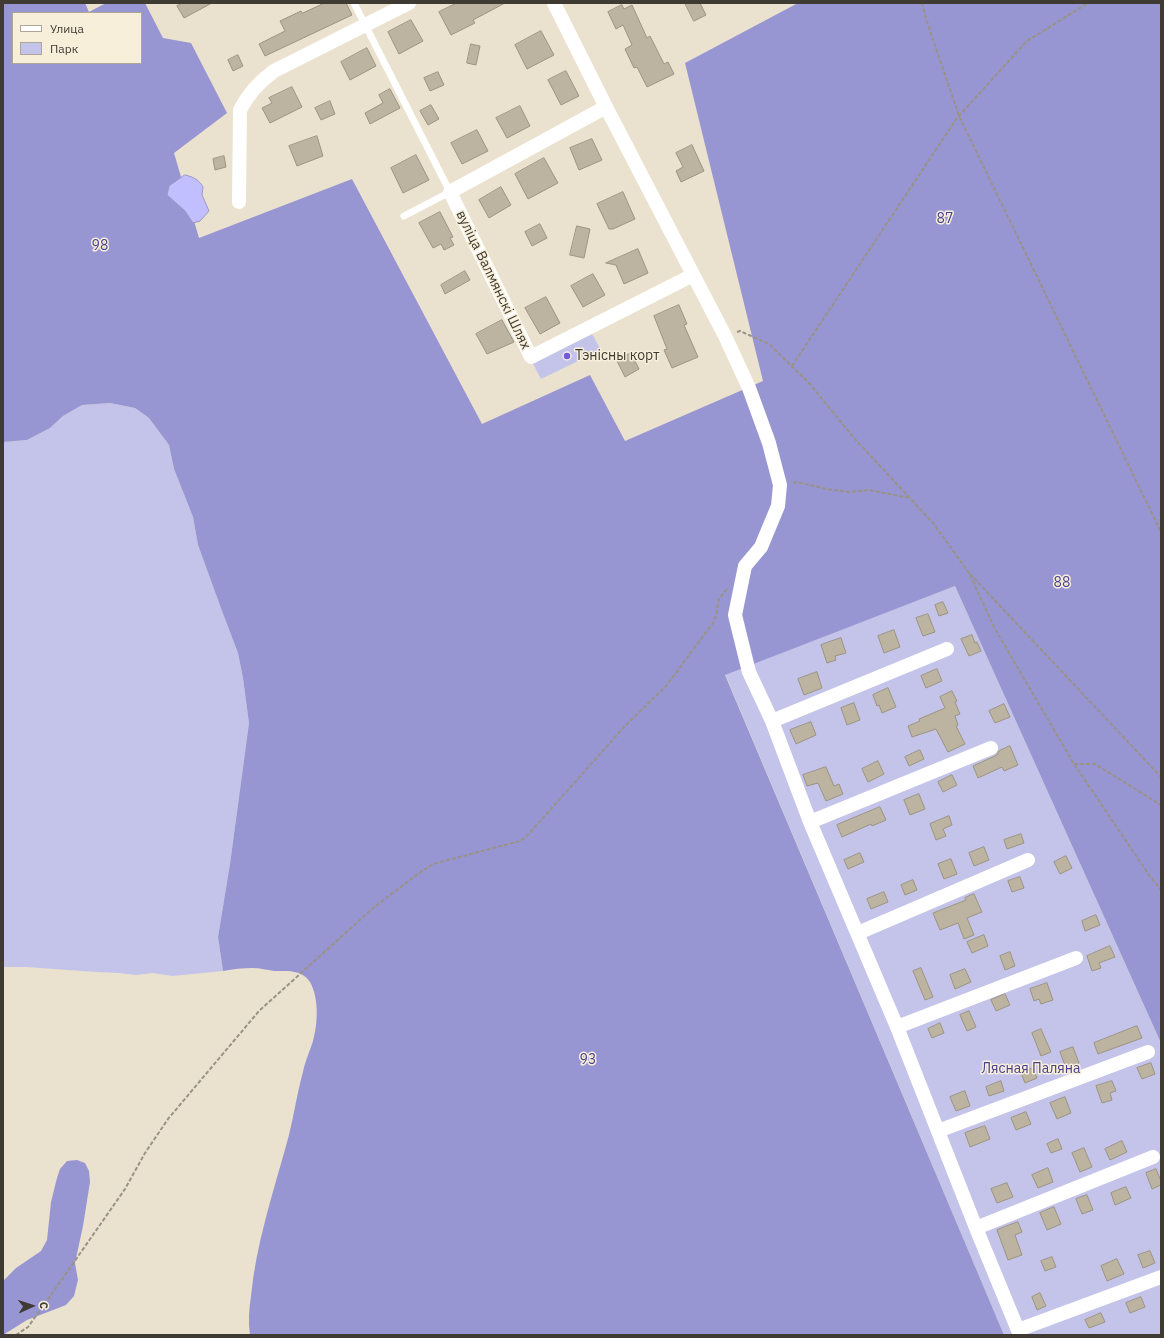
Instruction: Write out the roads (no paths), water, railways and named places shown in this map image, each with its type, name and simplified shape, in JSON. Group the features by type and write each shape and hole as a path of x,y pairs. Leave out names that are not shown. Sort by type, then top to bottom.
{"street":[{"path":"239,202 240,110 246,99 262,80 274,71 409,3"},
{"path":"554,3 606,107 725,336 749,388 770,443 780,485 778,506 761,547 746,566 735,615 749,672 772,721 810,822 858,934 1019,1332 1161,1277"},
{"path":"450,192 606,107"},
{"name":"вуліца Валмянскі Шлях","path":"450,192 531,356 693,275"},
{"path":"772,721 947,649"},
{"path":"810,822 991,748"},
{"path":"858,934 1028,860"},
{"path":"896,1027 1076,958"},
{"path":"938,1131 1148,1052"},
{"path":"976,1228 1153,1157"}],"lane":[{"path":"354,3 450,192 404,216"}],"water":[{"path":"185,175 200,182 203,187 202,195 209,211 200,221 193,223 185,211 167,195 169,186"}],"place":[{"name":"Тэнісны корт","path":"567,356"}],"park label":[{"name":"87","path":"945,219"},
{"name":"98","path":"100,246"},
{"name":"88","path":"1062,583"},
{"name":"93","path":"588,1060"},
{"name":"Лясная Паляна","path":"1031,1069"}]}
